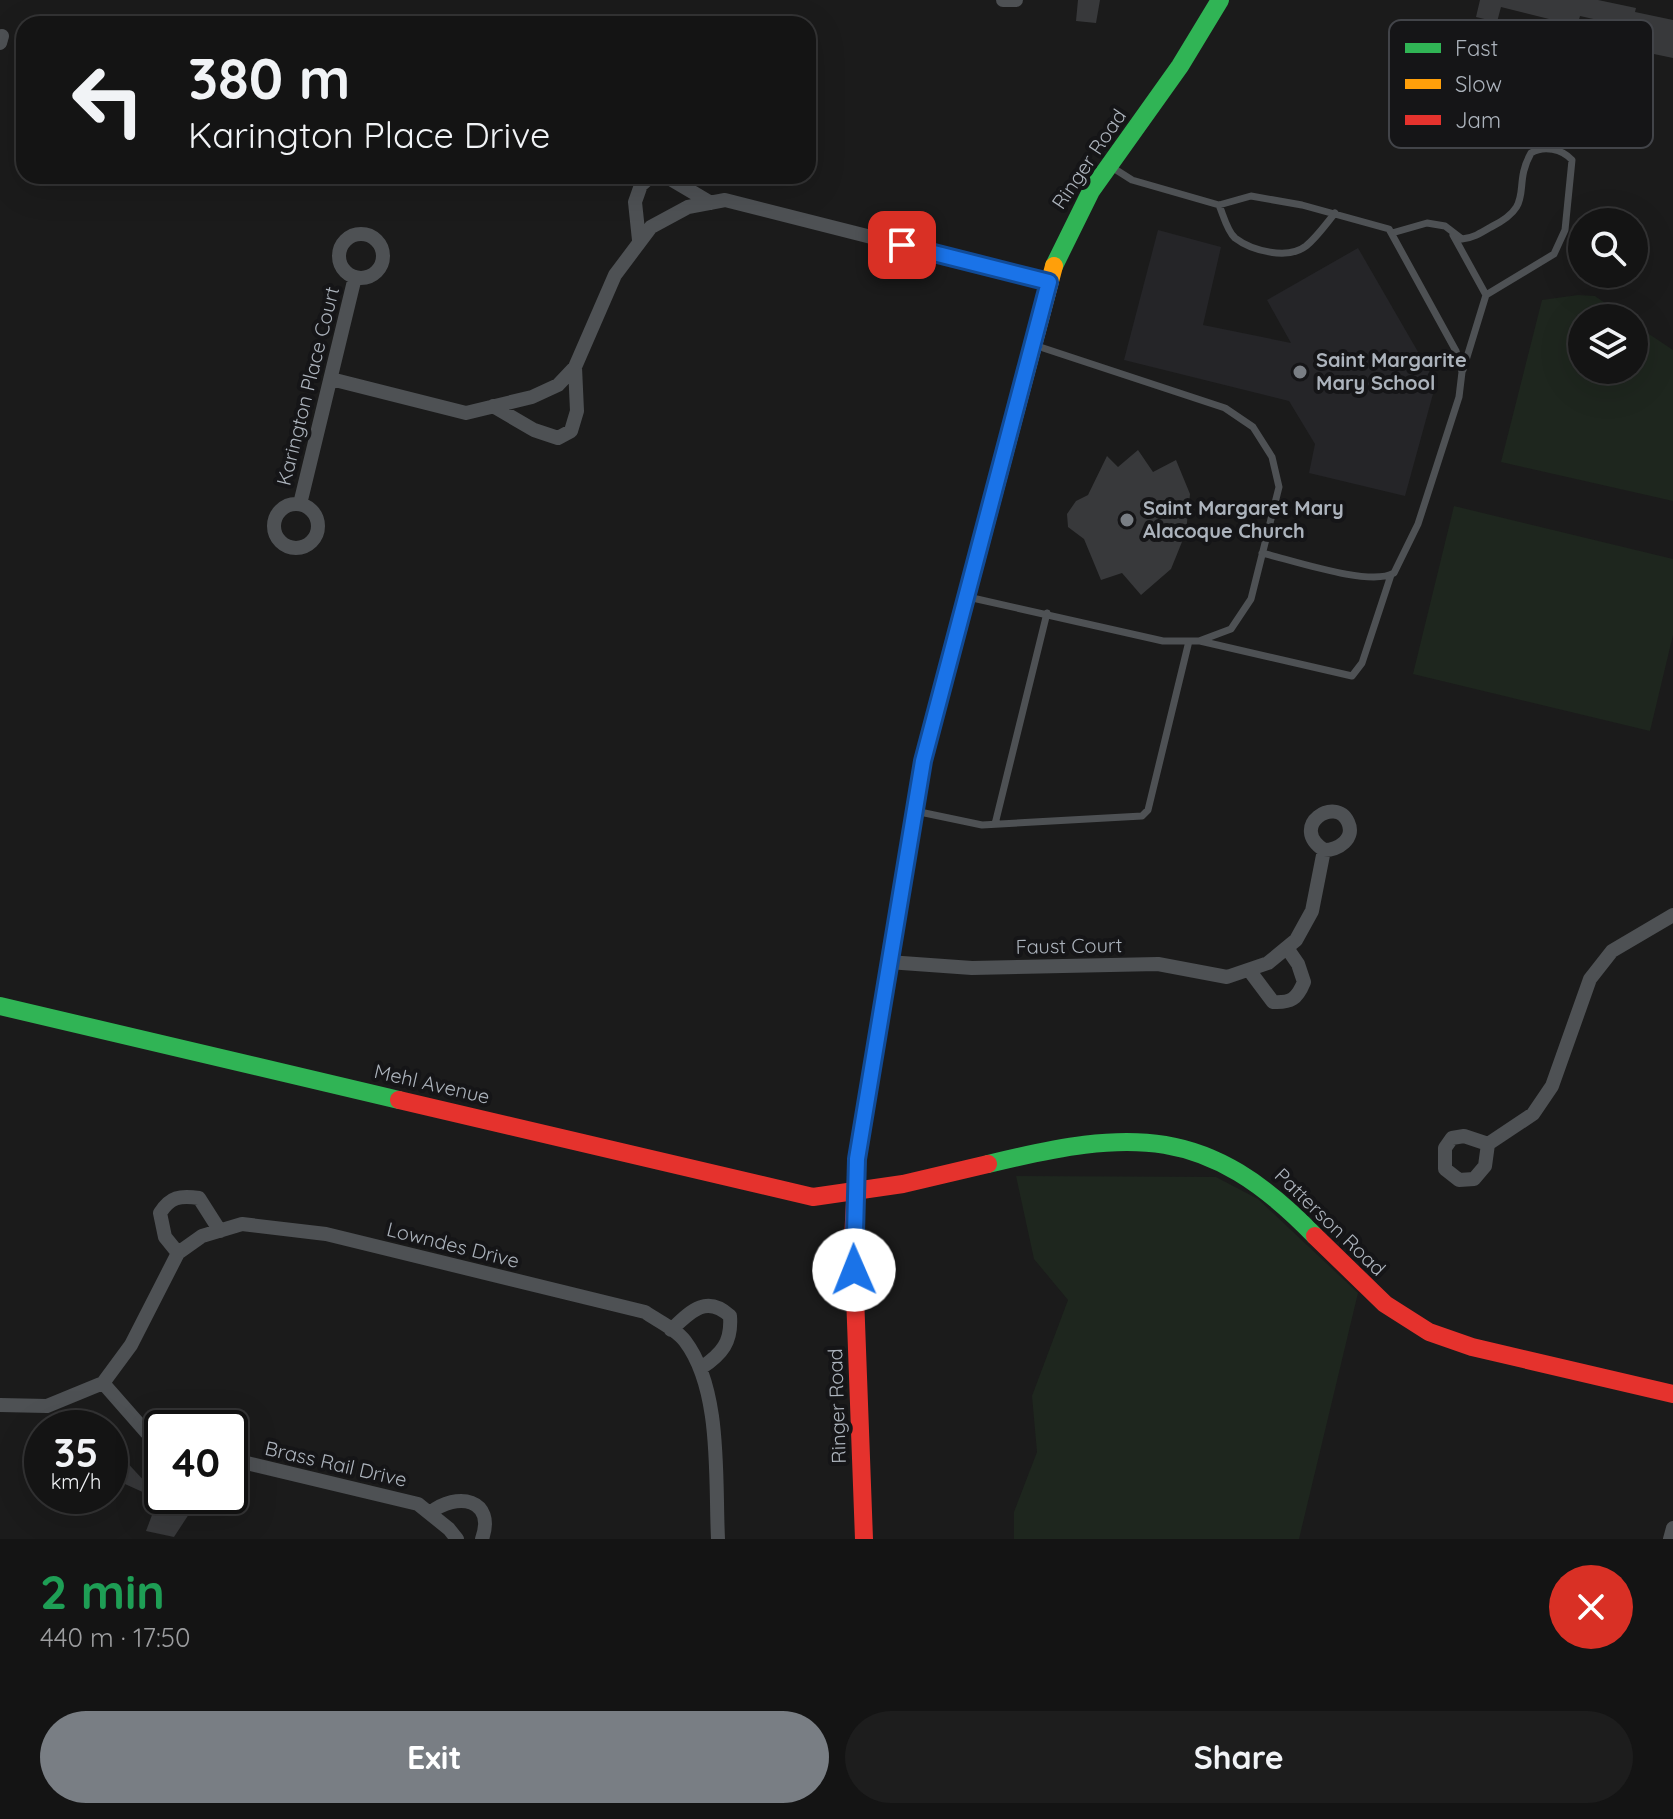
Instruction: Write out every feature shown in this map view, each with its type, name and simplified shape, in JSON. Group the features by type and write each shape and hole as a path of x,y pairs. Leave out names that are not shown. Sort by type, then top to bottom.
{"street":[{"path":"1003,0 1016,0"},
{"name":"Ringer Road","path":"864,1539 854,1195 913,811 1049,282 1077,212 1192,50 1220,0"},
{"path":"639,240 635,202 642,184"},
{"path":"679,184 711,203"},
{"path":"331,379 466,413 532,397 558,385 575,367 615,275 651,227 672,214 725,200 1049,282"},
{"name":"Karington Place Court","path":"300,504 355,277"},
{"path":"493,406 534,430 558,438 571,431 577,411 575,367"},
{"name":"Faust Court","path":"888,962 972,968 1158,964 1227,977 1268,963 1296,940 1312,911 1324,850"},
{"path":"1488,1144 1533,1114 1552,1086 1590,979 1612,951 1673,915"},
{"path":"1249,970 1273,1002 1288,1003 1298,996 1304,982 1298,964 1287,948"},
{"name":"Mehl Avenue","path":"0,1006 813,1197 854,1195"},
{"name":"Patterson Road","path":"854,1195 1087,1145 1127,1142 1189,1148 1228,1163 1251,1178 1300,1220 1379,1299 1420,1328 1482,1349 1673,1394"},
{"path":"0,1405 47,1406 103,1383 131,1345 178,1253 165,1237 160,1213 167,1201 183,1196 199,1198 220,1231"},
{"name":"Lowndes Drive","path":"178,1253 202,1236 242,1224 326,1234 645,1312 683,1339 701,1368 710,1395 718,1539"},
{"path":"671,1330 694,1310 706,1306 720,1307 730,1316 732,1335 720,1356 701,1368"},
{"path":"103,1383 144,1430"},
{"name":"Brass Rail Drive","path":"248,1463 418,1504 457,1539"},
{"path":"430,1513 447,1502 461,1499 472,1503 484,1514 487,1524 482,1539"},
{"path":"1670,1539 1673,1528"}],"lane":[{"path":"966,597 1163,641 1199,641 1352,676 1362,663 1391,575 1418,524 1459,397 1462,372 1486,295 1554,254 1565,230 1572,160 1566,153 1552,149 1536,150 1526,161 1518,208 1512,216 1470,238 1453,235"},
{"path":"1109,164 1132,180 1219,205 1251,196 1335,213 1389,229 1456,351 1462,372"},
{"path":"1219,205 1233,237 1251,247 1276,252 1291,253 1304,248 1335,213"},
{"path":"1392,233 1427,223 1445,226 1486,295"},
{"path":"1032,344 1225,408 1253,427 1272,457 1279,487 1251,599 1231,629 1199,641"},
{"path":"1262,553 1359,575 1377,578 1391,575"},
{"path":"995,824 1047,613"},
{"path":"913,811 995,824 1142,816 1148,810 1189,641"}],"shaded area":[{"name":"Saint Margarite Mary School","path":"1158,230 1221,247 1203,325 1291,343 1267,300 1358,248 1436,383 1405,496 1309,473 1315,444 1289,401 1124,360"},
{"path":"1595,296 1606,304 1568,304 1568,384 1648,384 1648,333 1673,350 1673,501 1501,462 1542,300"},
{"path":"1454,506 1673,559 1673,635 1650,731 1413,674"},
{"path":"1016,1176 1216,1177 1258,1199 1358,1293 1299,1539 1014,1539 1014,1512 1037,1452 1032,1396 1068,1300 1034,1259"}],"building":[{"path":"1078,0 1100,0 1096,23 1076,21"},
{"path":"1480,0 1598,0 1673,20 1673,58 1653,54 1653,20 1598,20 1580,16 1579,20 1553,20 1501,7 1498,20 1476,17"},
{"name":"Saint Margaret Mary Alacoque Church","path":"1138,450 1153,472 1176,460 1190,494 1186,532 1171,569 1141,595 1122,573 1101,580 1084,539 1068,527 1067,514 1076,501 1088,495 1107,456 1118,467"},
{"path":"128,1463 144,1481 144,1493 128,1485"},
{"path":"152,1514 189,1514 174,1537 146,1531"}],"traffic: fast":[{"path":"1054,266 1091,191 1180,66 1220,0"},
{"path":"0,1006 399,1100"},
{"path":"988,1164 1085,1145 1126,1142 1165,1145 1202,1155 1239,1173 1276,1199 1315,1236"}],"traffic: slow":[{"path":"904,875 923,761 1054,266"}],"traffic: jam":[{"path":"864,1539 853,1241 857,1159 904,875"},
{"path":"399,1100 813,1197 903,1184 988,1164"},
{"path":"1315,1236 1385,1304 1429,1332 1472,1347 1673,1394"}],"place":[{"name":"Saint Margarite Mary School","path":"1300,372"},
{"name":"Saint Margaret Mary Alacoque Church","path":"1127,520"}],"route":[{"path":"854,1270 857,1159 913,811 929,734 1049,282 902,245"}]}
